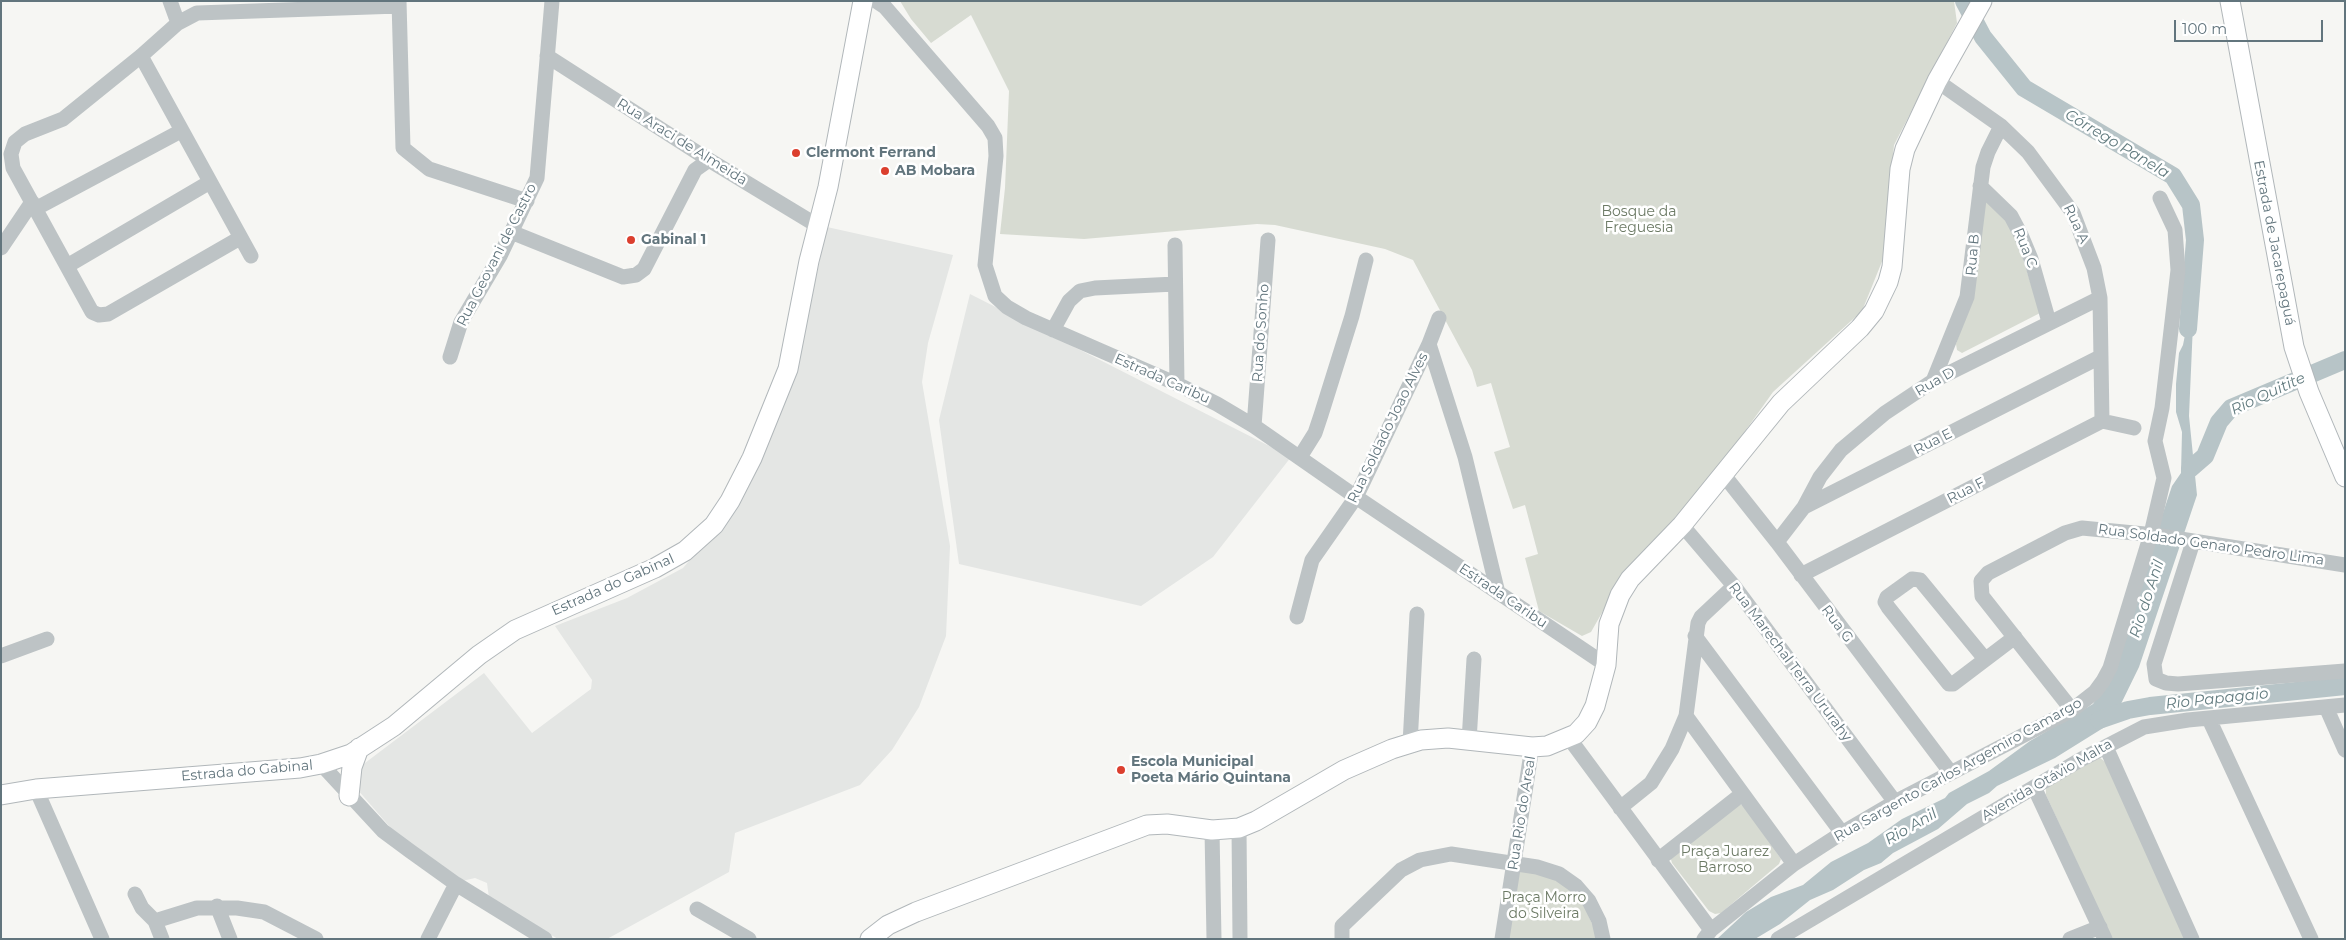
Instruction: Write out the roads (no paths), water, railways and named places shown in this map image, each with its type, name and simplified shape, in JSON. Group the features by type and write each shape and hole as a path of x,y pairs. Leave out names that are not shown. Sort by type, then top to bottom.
{"main road":[{"name":"Estrada do Gabinal","path":"1,795 36,789 300,768 321,764 351,754 394,726 479,655 515,630 655,568 685,551 714,525 730,501 752,458 788,369 818,226 828,188 863,1"},
{"name":"Estrada de Jacarepaguá","path":"2230,1 2294,347 2309,392 2337,442 2345,476"},
{"path":"870,939 888,925 916,912 1124,832 1147,825 1212,830 1239,828 1256,821 1344,770 1392,749 1421,740 1448,738 1532,747 1547,746 1569,738 1587,722 1599,694 1606,665 1609,624 1620,595 1643,564 1682,525 1785,398 1860,328 1874,311 1888,282 1892,266 1901,163 1917,122 1937,81 1968,30 1979,7"},
{"path":"349,796 352,767 359,748"}],"street":[{"path":"170,1 178,23"},
{"name":"Rua Geovani de Castro","path":"450,357 461,322 500,256 537,178 552,1"},
{"name":"Estrada Caribu","path":"876,1 885,7 988,126 995,138 994,192 986,248 989,283 995,296 1008,307 1053,330 1177,384 1217,404 1254,426 1606,665"},
{"path":"240,238 108,314 92,312 13,168 11,154 15,142 25,134 63,119 141,56 178,23 197,14 252,6 399,4 403,148 429,169 527,201"},
{"path":"141,56 251,256"},
{"name":"Rua Araci de Almeida","path":"547,56 709,160 818,226"},
{"name":"Rua A","path":"1937,81 2001,126 2028,152 2073,213 2094,268 2100,298 2102,421"},
{"name":"Rua B","path":"1933,381 1965,306 1970,287 1980,186 1988,152 2001,126"},
{"path":"1,248 33,205 181,130"},
{"path":"692,149 695,170"},
{"path":"511,232 623,276 636,275 644,270 695,170 709,160"},
{"path":"67,266 210,182"},
{"name":"Rua C","path":"1980,186 2010,216 2022,235 2049,322"},
{"name":"Rua Sargento Carlos Argemiro Camargo","path":"1708,934 1794,864 1842,833 1895,802 2072,710 2095,692 2110,668 2153,535 2164,478 2155,441 2178,270 2175,230 2160,198"},
{"name":"Rua do Sonho","path":"1254,426 1268,240"},
{"path":"1175,245 1177,384"},
{"path":"1300,457 1315,433 1352,316 1366,260"},
{"path":"1053,330 1069,301 1080,291 1120,286 1175,284"},
{"name":"Rua D","path":"1804,507 1828,466 1846,444 1885,412 1933,381 2100,298"},
{"name":"Rua Soldado Joao Alves","path":"1296,618 1312,560 1356,497 1429,344 1439,318"},
{"path":"1429,344 1465,457 1498,593"},
{"name":"Rua E","path":"1777,542 1804,507 2100,357"},
{"path":"2102,421 2134,428"},
{"name":"Rua F","path":"1801,575 2102,421"},
{"name":"Rua G","path":"1723,474 1777,542 1950,774"},
{"name":"Rua Marechal Terra Ururahy","path":"1682,525 1734,586 1895,802"},
{"name":"Rua Soldado Genaro Pedro Lima","path":"2072,710 1982,596 1981,581 1988,573 2074,529 2088,528 2153,535 2345,565"},
{"path":"2189,541 2154,664 2156,679 2166,683 2178,684 2345,671"},
{"path":"1985,659 1920,580 1912,579 1887,598 1888,607 1949,684 1953,684 2015,638"},
{"path":"1620,808 1651,782 1663,766 1686,716 1695,636 1701,617 1734,586"},
{"path":"1410,744 1417,614"},
{"path":"1695,636 1842,833"},
{"path":"1,656 47,639"},
{"path":"1469,741 1474,659"},
{"name":"Avenida Otávio Malta","path":"1778,939 1801,932 2034,787 2144,727 2166,722 2345,705"},
{"path":"2326,707 2345,750"},
{"path":"1686,716 1794,864"},
{"path":"2209,719 2311,939"},
{"path":"1569,738 1658,860 1708,934"},
{"name":"Rua Rio do Areal","path":"1502,939 1532,747"},
{"path":"2106,747 2192,939"},
{"path":"321,764 349,796 383,830 456,884 545,939"},
{"path":"2034,787 2102,933 2070,939"},
{"path":"36,789 102,939"},
{"path":"1658,860 1742,794"},
{"path":"1239,828 1240,939"},
{"path":"1212,830 1214,939"},
{"path":"1342,939 1342,926 1401,870 1420,860 1451,854 1544,869 1559,874 1576,886 1588,901 1599,921 1603,939"},
{"path":"428,939 456,884"},
{"path":"135,894 142,908 155,921 162,939"},
{"path":"155,921 197,908 217,906 264,912 316,939"},
{"path":"217,906 230,939"},
{"path":"697,909 749,939"}],"water":[{"path":"2191,305 2193,324 2189,416 2197,495 2139,667 2118,710 2121,713 2108,725 2055,758 1997,786 1989,793 1967,804 1938,829 1893,853 1881,863 1864,870 1833,890 1810,900 1780,924 1755,939 1717,939 1746,912 1771,897 1803,885 1831,862 1868,843 1902,819 1945,798 1949,793 1989,771 2030,741 2093,704 2106,683 2172,486 2181,473 2182,432 2176,412 2176,384 2179,353 2183,345"}],"waterway":[{"name":"Córrego Panela","path":"1964,1 1983,37 2024,88 2173,176 2191,205 2195,240 2188,329"},
{"name":"Rio Quitite","path":"2190,469 2205,456 2219,422 2231,408 2345,360"},
{"name":"Rio Papagaio","path":"2099,720 2128,710 2150,706 2345,686"}],"place":[{"name":"Clermont Ferrand","path":"796,153"},
{"name":"AB Mobara","path":"885,171"},
{"name":"Gabinal 1","path":"631,240"},
{"name":"Escola Municipal Poeta Mário Quintana","path":"1121,770"}],"park label":[{"name":"Bosque da Freguesia","path":"1639,220"},
{"name":"Praça Juarez Barroso","path":"1725,860"},
{"name":"Praça Morro do Silveira","path":"1544,906"}],"water label":[{"name":"Rio do Anil","path":"2147,599"},
{"name":"Rio Anil","path":"1911,827"}]}
